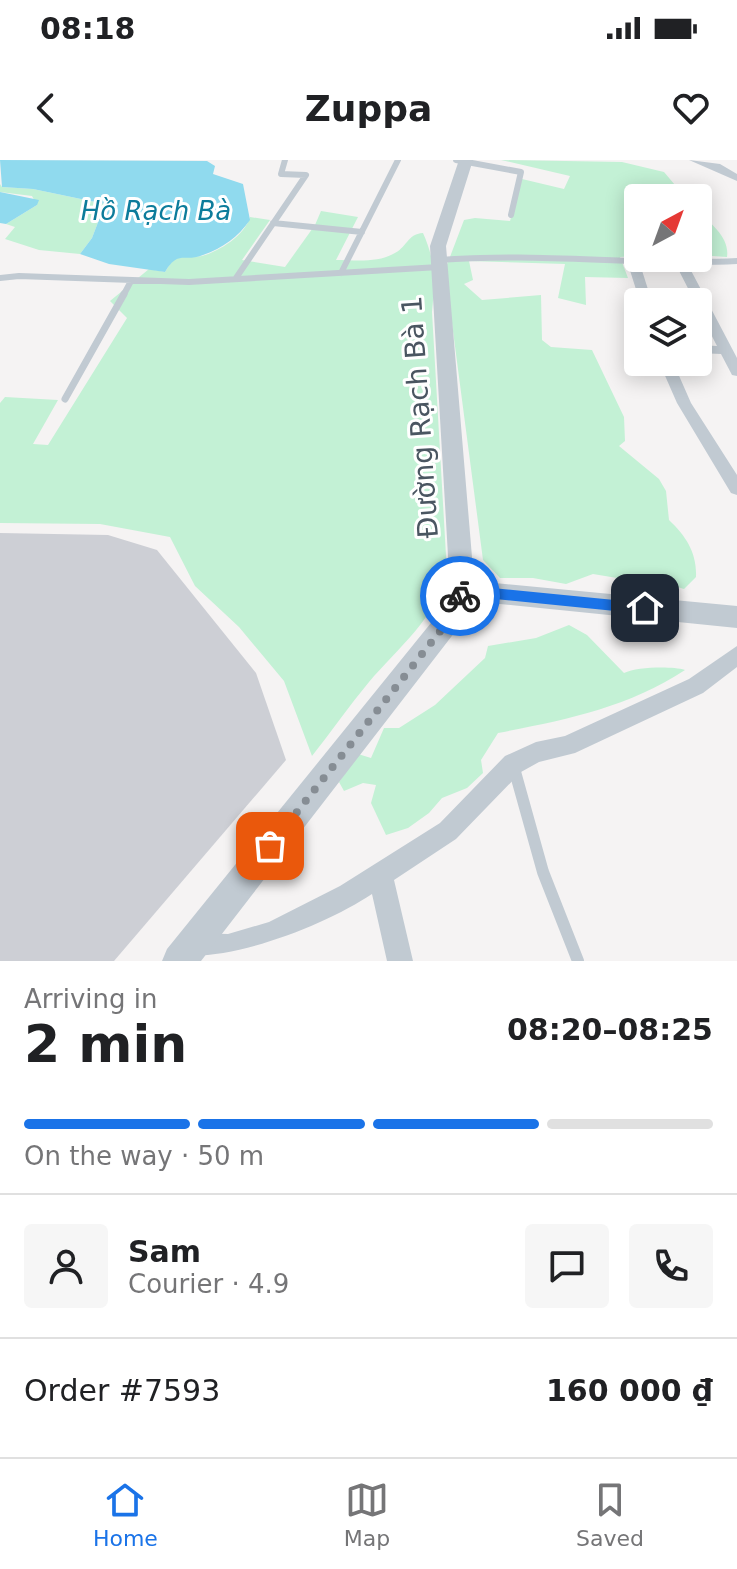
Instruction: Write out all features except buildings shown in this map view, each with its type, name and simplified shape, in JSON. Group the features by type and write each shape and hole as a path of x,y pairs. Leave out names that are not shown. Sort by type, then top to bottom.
{"street":[{"path":"694,160 716,166 737,178"},
{"name":"Đường Rạch Bà 1","path":"462,161 438,246 462,590"},
{"path":"686,272 737,372"},
{"path":"712,350 725,350"},
{"path":"672,376 684,403 737,489"},
{"path":"185,953 449,620 462,590 737,617"},
{"path":"185,953 228,947 273,934 380,874 448,831 513,764 536,752 567,746 696,686 737,655"},
{"path":"380,874 400,961"}],"lane":[{"path":"236,278 306,175 281,174 285,160"},
{"path":"341,273 398,160"},
{"path":"462,161 521,172 511,215"},
{"path":"273,223 362,232"},
{"path":"0,278 19,276 189,282 341,273 491,256 624,261"},
{"path":"712,261 737,261"},
{"path":"65,399 131,281"},
{"path":"513,764 543,872 578,961"}],"green space":[{"path":"501,160 622,162 664,172 674,184 624,184 624,257 620,257 628,278 585,277 586,305 558,298 565,264 469,261 473,280 464,284 482,300 541,295 542,340 551,347 592,350 624,417 625,441 619,446 659,479 666,491 669,520 681,532 692,553 696,577 684,589 639,575 617,578 593,574 566,584 533,578 500,578 483,560 445,270 464,220 510,221 522,179 564,189 570,176"},
{"path":"0,184 2,187 33,189 105,204 92,238 80,254 39,250 5,239 15,227 6,224 37,205 32,196 0,192"},
{"path":"321,211 358,217 336,260 387,257 423,233 427,243 434,272 432,312 447,573 435,604 425,618 369,682 312,756 284,681 239,627 195,586 170,537 100,524 0,523 0,403 5,397 58,400 33,444 48,445 127,318 110,301 149,269 165,272 177,258 202,256 224,246 243,230 250,217 270,220 242,260 285,267 315,225"},
{"path":"712,224 723,237 727,257 712,256"},
{"path":"569,625 587,635 624,673 654,668 685,670 641,694 595,711 498,733 481,760 483,773 467,788 442,798 429,813 408,828 386,835 371,803 376,785 363,783 344,791 339,782 358,754 371,758 384,728 399,728 435,705 485,658 488,646 536,638"}],"water":[{"name":"Hồ Rạch Bà","path":"0,160 207,161 215,166 213,174 243,184 250,220 223,245 196,257 178,259 165,272 109,264 80,254 92,238 105,204 33,189 2,187"},
{"path":"0,192 39,200 37,205 6,224 0,223"}],"way so far":[{"path":"270,846 449,620 460,596"}],"route":[{"path":"460,596 462,590 645,608"}]}
